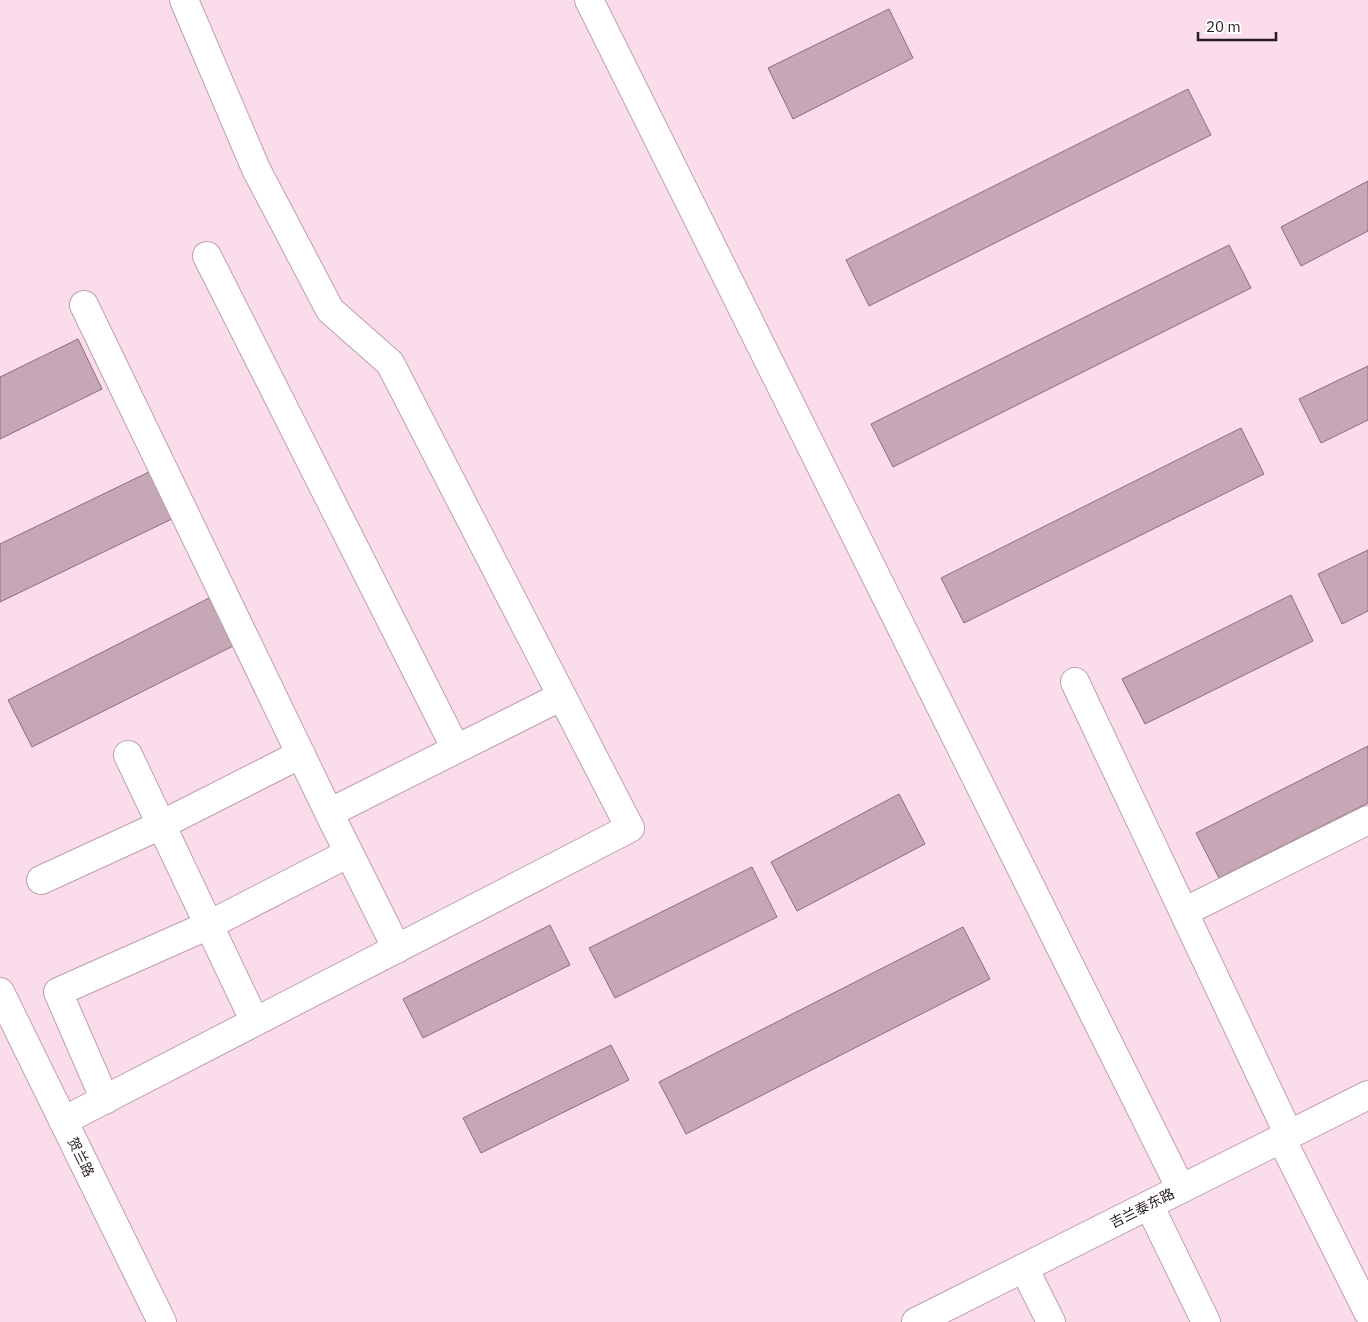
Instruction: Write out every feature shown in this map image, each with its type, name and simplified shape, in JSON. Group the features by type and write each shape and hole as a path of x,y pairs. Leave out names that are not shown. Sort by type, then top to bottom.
{"street":[{"path":"64,1121 630,828 390,363 330,310 256,169 184,0"},
{"path":"589,0 1180,1189"},
{"path":"207,256 456,750"},
{"path":"84,305 329,813 397,948"},
{"path":"1075,682 1184,912 1285,1136 1368,1312"},
{"path":"329,813 562,696"},
{"path":"41,880 161,825 301,754"},
{"path":"128,755 255,1022"},
{"path":"1184,912 1368,820"},
{"path":"105,1100 58,992 209,925 349,853"},
{"name":"贺兰路","path":"0,992 162,1322"},
{"name":"吉兰泰东路","path":"916,1322 1368,1095"},
{"path":"1148,1205 1206,1322"},
{"path":"1024,1268 1051,1322"}],"building":[{"path":"889,9 913,58 793,119 768,68"},
{"path":"1188,89 1211,135 869,306 846,260"},
{"path":"1368,181 1368,231 1301,266 1281,227"},
{"path":"1229,245 1251,288 893,467 871,424"},
{"path":"78,339 102,389 0,439 0,377"},
{"path":"1368,366 1368,420 1321,443 1299,399"},
{"path":"1241,428 1264,474 964,623 941,578"},
{"path":"153,470 176,517 0,602 0,544"},
{"path":"1368,550 1368,611 1342,624 1318,574"},
{"path":"1291,595 1313,641 1145,724 1122,679"},
{"path":"211,597 235,645 32,747 8,700"},
{"path":"1368,746 1368,803 1219,878 1196,833"},
{"path":"899,794 925,844 797,911 771,862"},
{"path":"752,867 777,917 615,998 589,948"},
{"path":"550,925 570,965 423,1038 403,999"},
{"path":"963,927 990,979 686,1134 659,1082"},
{"path":"611,1045 629,1080 481,1153 463,1118"}]}
